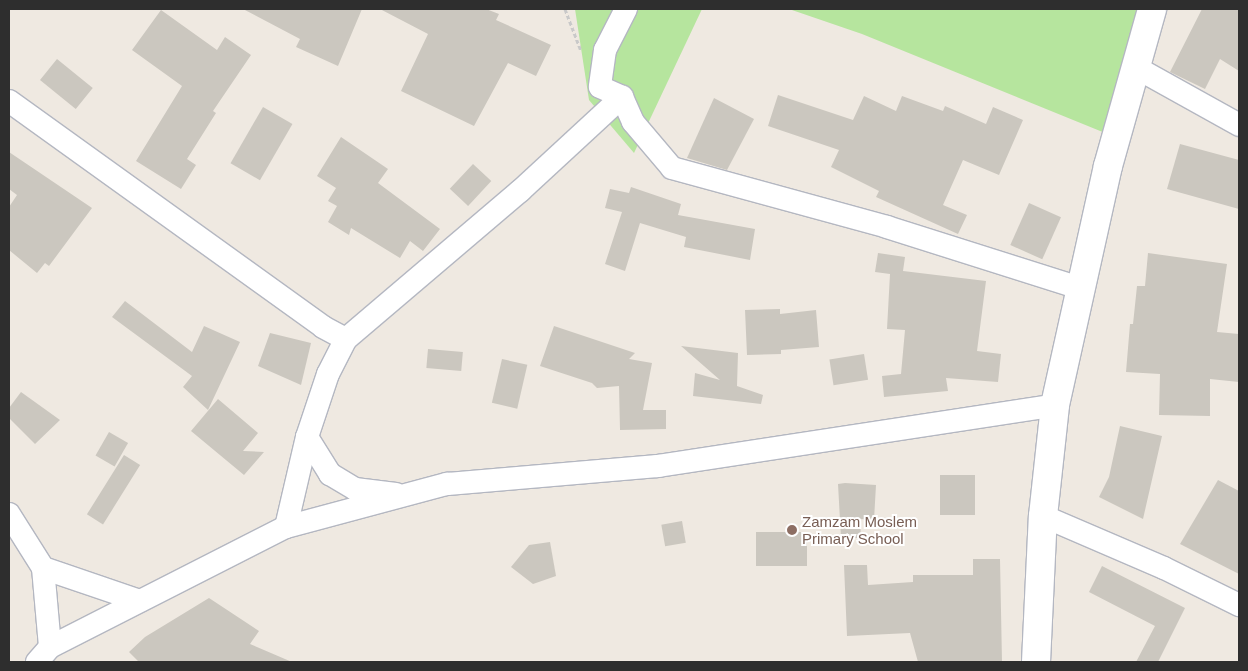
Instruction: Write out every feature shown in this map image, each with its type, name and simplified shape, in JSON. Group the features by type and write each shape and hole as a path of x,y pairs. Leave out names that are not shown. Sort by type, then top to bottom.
{"street":[{"path":"626,9 605,50 600,87 622,97 633,122 672,168 887,227 1079,288"},
{"path":"1036,662 1043,516 1054,405 1079,288 1135,67 1152,9"},
{"path":"1135,67 1239,125"},
{"path":"286,527 306,437 328,374 346,339 520,191 622,97"},
{"path":"9,101 324,327 346,339"},
{"path":"9,514 43,568 44,655 140,601 286,527 447,484 658,466 1054,405"},
{"path":"306,437 330,474 355,489 407,495"},
{"path":"1043,516 1164,568 1239,605"},
{"path":"43,568 140,601"}],"green space":[{"path":"575,9 702,9 634,153 589,100"},
{"path":"789,9 1146,9 1110,135 862,34"}],"building":[{"path":"243,9 362,9 338,66 296,47 300,39"},
{"path":"380,9 486,9 499,14 496,20 551,45 536,76 508,63 474,126 401,91 428,34"},
{"path":"1202,9 1239,9 1239,71 1220,59 1205,89 1170,72"},
{"path":"161,10 217,50 225,37 251,55 213,111 216,113 187,159 196,165 181,189 136,161 182,86 132,50"},
{"path":"57,59 93,88 76,109 40,80"},
{"path":"778,95 853,120 864,96 896,111 902,96 943,111 945,106 986,124 993,107 1023,120 999,175 963,160 943,205 967,215 958,234 876,197 879,191 831,167 839,150 768,126"},
{"path":"714,98 754,119 727,170 687,158"},
{"path":"263,107 292,124 260,180 230,163"},
{"path":"341,137 388,169 378,183 440,229 423,251 410,241 400,258 351,228 349,235 328,222 337,206 328,201 336,188 317,176"},
{"path":"1180,144 1239,160 1239,209 1167,189"},
{"path":"9,152 92,208 49,266 45,263 37,273 9,250 9,207 17,195 9,189"},
{"path":"473,164 491,181 468,206 450,189"},
{"path":"631,187 681,204 678,215 755,229 750,260 684,247 686,237 640,223 625,271 605,264 622,212 605,208 610,189 629,193"},
{"path":"1029,203 1061,217 1042,259 1010,245"},
{"path":"878,253 905,257 903,271 986,281 977,351 1001,354 998,382 946,378 948,391 884,397 882,376 901,374 905,330 887,329 890,274 875,272"},
{"path":"1148,253 1227,264 1217,332 1239,334 1239,382 1210,379 1210,416 1159,415 1160,374 1126,372 1130,324 1133,324 1137,286 1145,286"},
{"path":"125,301 192,352 204,326 240,342 208,410 183,387 192,376 112,317"},
{"path":"780,309 780,314 816,310 819,347 781,350 781,354 747,355 745,310"},
{"path":"554,326 635,353 629,359 652,363 643,410 666,410 666,429 620,430 619,386 597,388 592,383 540,366"},
{"path":"270,333 311,343 301,385 258,366"},
{"path":"681,346 738,353 737,386 763,395 761,404 693,396 695,373 720,380"},
{"path":"428,349 463,352 461,371 426,368"},
{"path":"864,354 868,380 833,385 829,359"},
{"path":"502,359 527,365 517,409 492,403"},
{"path":"21,392 60,420 35,444 9,418 9,408"},
{"path":"218,399 258,433 243,451 264,452 244,475 191,431"},
{"path":"1120,426 1162,436 1143,519 1099,497 1109,477"},
{"path":"109,432 128,443 115,466 96,455"},
{"path":"124,455 140,465 103,524 87,514"},
{"path":"940,475 975,475 975,515 940,515"},
{"path":"1218,480 1239,491 1239,574 1180,544"},
{"path":"838,484 876,485 874,520 860,519 861,538 841,538"},
{"path":"682,521 686,543 665,546 661,525"},
{"path":"756,532 807,532 807,566 756,566"},
{"path":"550,542 556,576 533,584 511,567 529,545"},
{"path":"973,559 1000,559 1002,662 918,662 910,633 847,636 844,565 867,565 868,585 913,582 913,575 973,575"},
{"path":"1102,566 1185,608 1158,662 1136,662 1155,626 1089,592"},
{"path":"209,598 259,631 250,644 292,662 139,662 129,652 145,637"}],"place":[{"name":"Zamzam Moslem Primary School","path":"792,530"}]}
